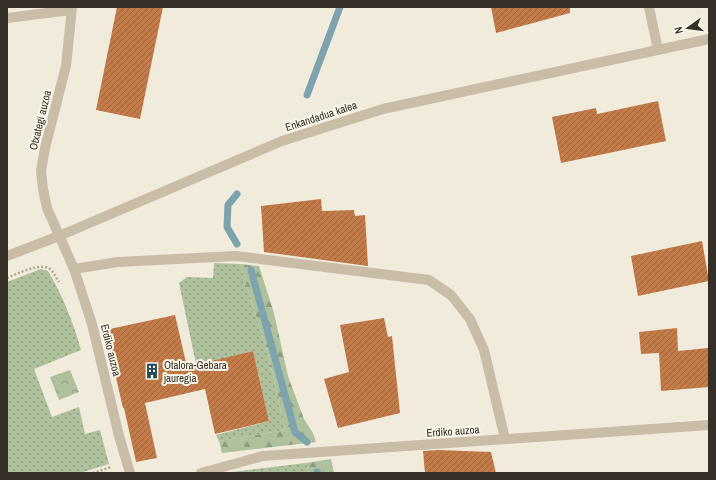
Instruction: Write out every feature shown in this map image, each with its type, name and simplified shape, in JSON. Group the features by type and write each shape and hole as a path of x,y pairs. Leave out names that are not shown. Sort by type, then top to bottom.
{"street":[{"path":"648,7 658,50"},
{"path":"7,18 72,8"},
{"name":"Otxategi auzoa","path":"59,236 47,208 41,171 45,148 66,66 72,8"},
{"name":"Enkandadua kalea","path":"7,256 59,236 282,141 383,109 709,39"},
{"name":"Erdiko auzoa","path":"59,236 74,269 92,324 119,436 130,473"},
{"path":"74,269 118,262 236,256 429,280 451,295 470,319 484,350 505,439"},
{"name":"Erdiko auzoa","path":"201,473 262,456 709,425"}],"path":[{"path":"7,278 37,267 42,267 49,268 60,283"},
{"path":"93,473 112,466 112,469"}],"green space":[{"path":"214,263 240,264 269,357 285,430 219,441 216,435 269,421 253,351 218,360 200,383 179,283 187,277 213,278"},
{"path":"240,264 259,266 274,313 288,376 304,419 313,433 316,442 222,453 219,441 285,430 269,357"},
{"path":"41,269 48,271 63,300 81,350 34,369 52,417 79,407 85,434 100,430 109,464 80,473 7,473 7,282"},
{"path":"70,370 79,392 59,400 50,377"},
{"path":"331,459 334,473 309,473 306,463"},
{"path":"306,463 309,473 224,473"}],"building":[{"path":"117,7 163,7 140,119 96,110"},
{"path":"491,7 570,7 570,13 496,33"},
{"path":"658,101 666,141 561,163 552,117 596,108 597,114"},
{"path":"321,199 322,211 354,210 355,216 365,215 368,266 264,252 261,206"},
{"path":"702,241 709,281 638,296 631,256"},
{"path":"175,315 187,367 253,351 269,421 215,434 205,389 145,403 157,458 136,462 105,330"},
{"path":"384,318 388,337 392,336 400,413 338,428 324,379 349,372 340,325"},
{"path":"677,328 678,351 708,348 709,387 661,391 659,353 641,354 639,332"},
{"path":"438,450 491,452 496,473 425,473 423,451"}],"waterway":[{"path":"307,95 340,7"},
{"path":"237,194 228,205 227,227 237,244"},
{"path":"251,270 295,432 307,442"}],"place":[{"name":"Otalora-Gebara jauregia","path":"152,371"}]}
